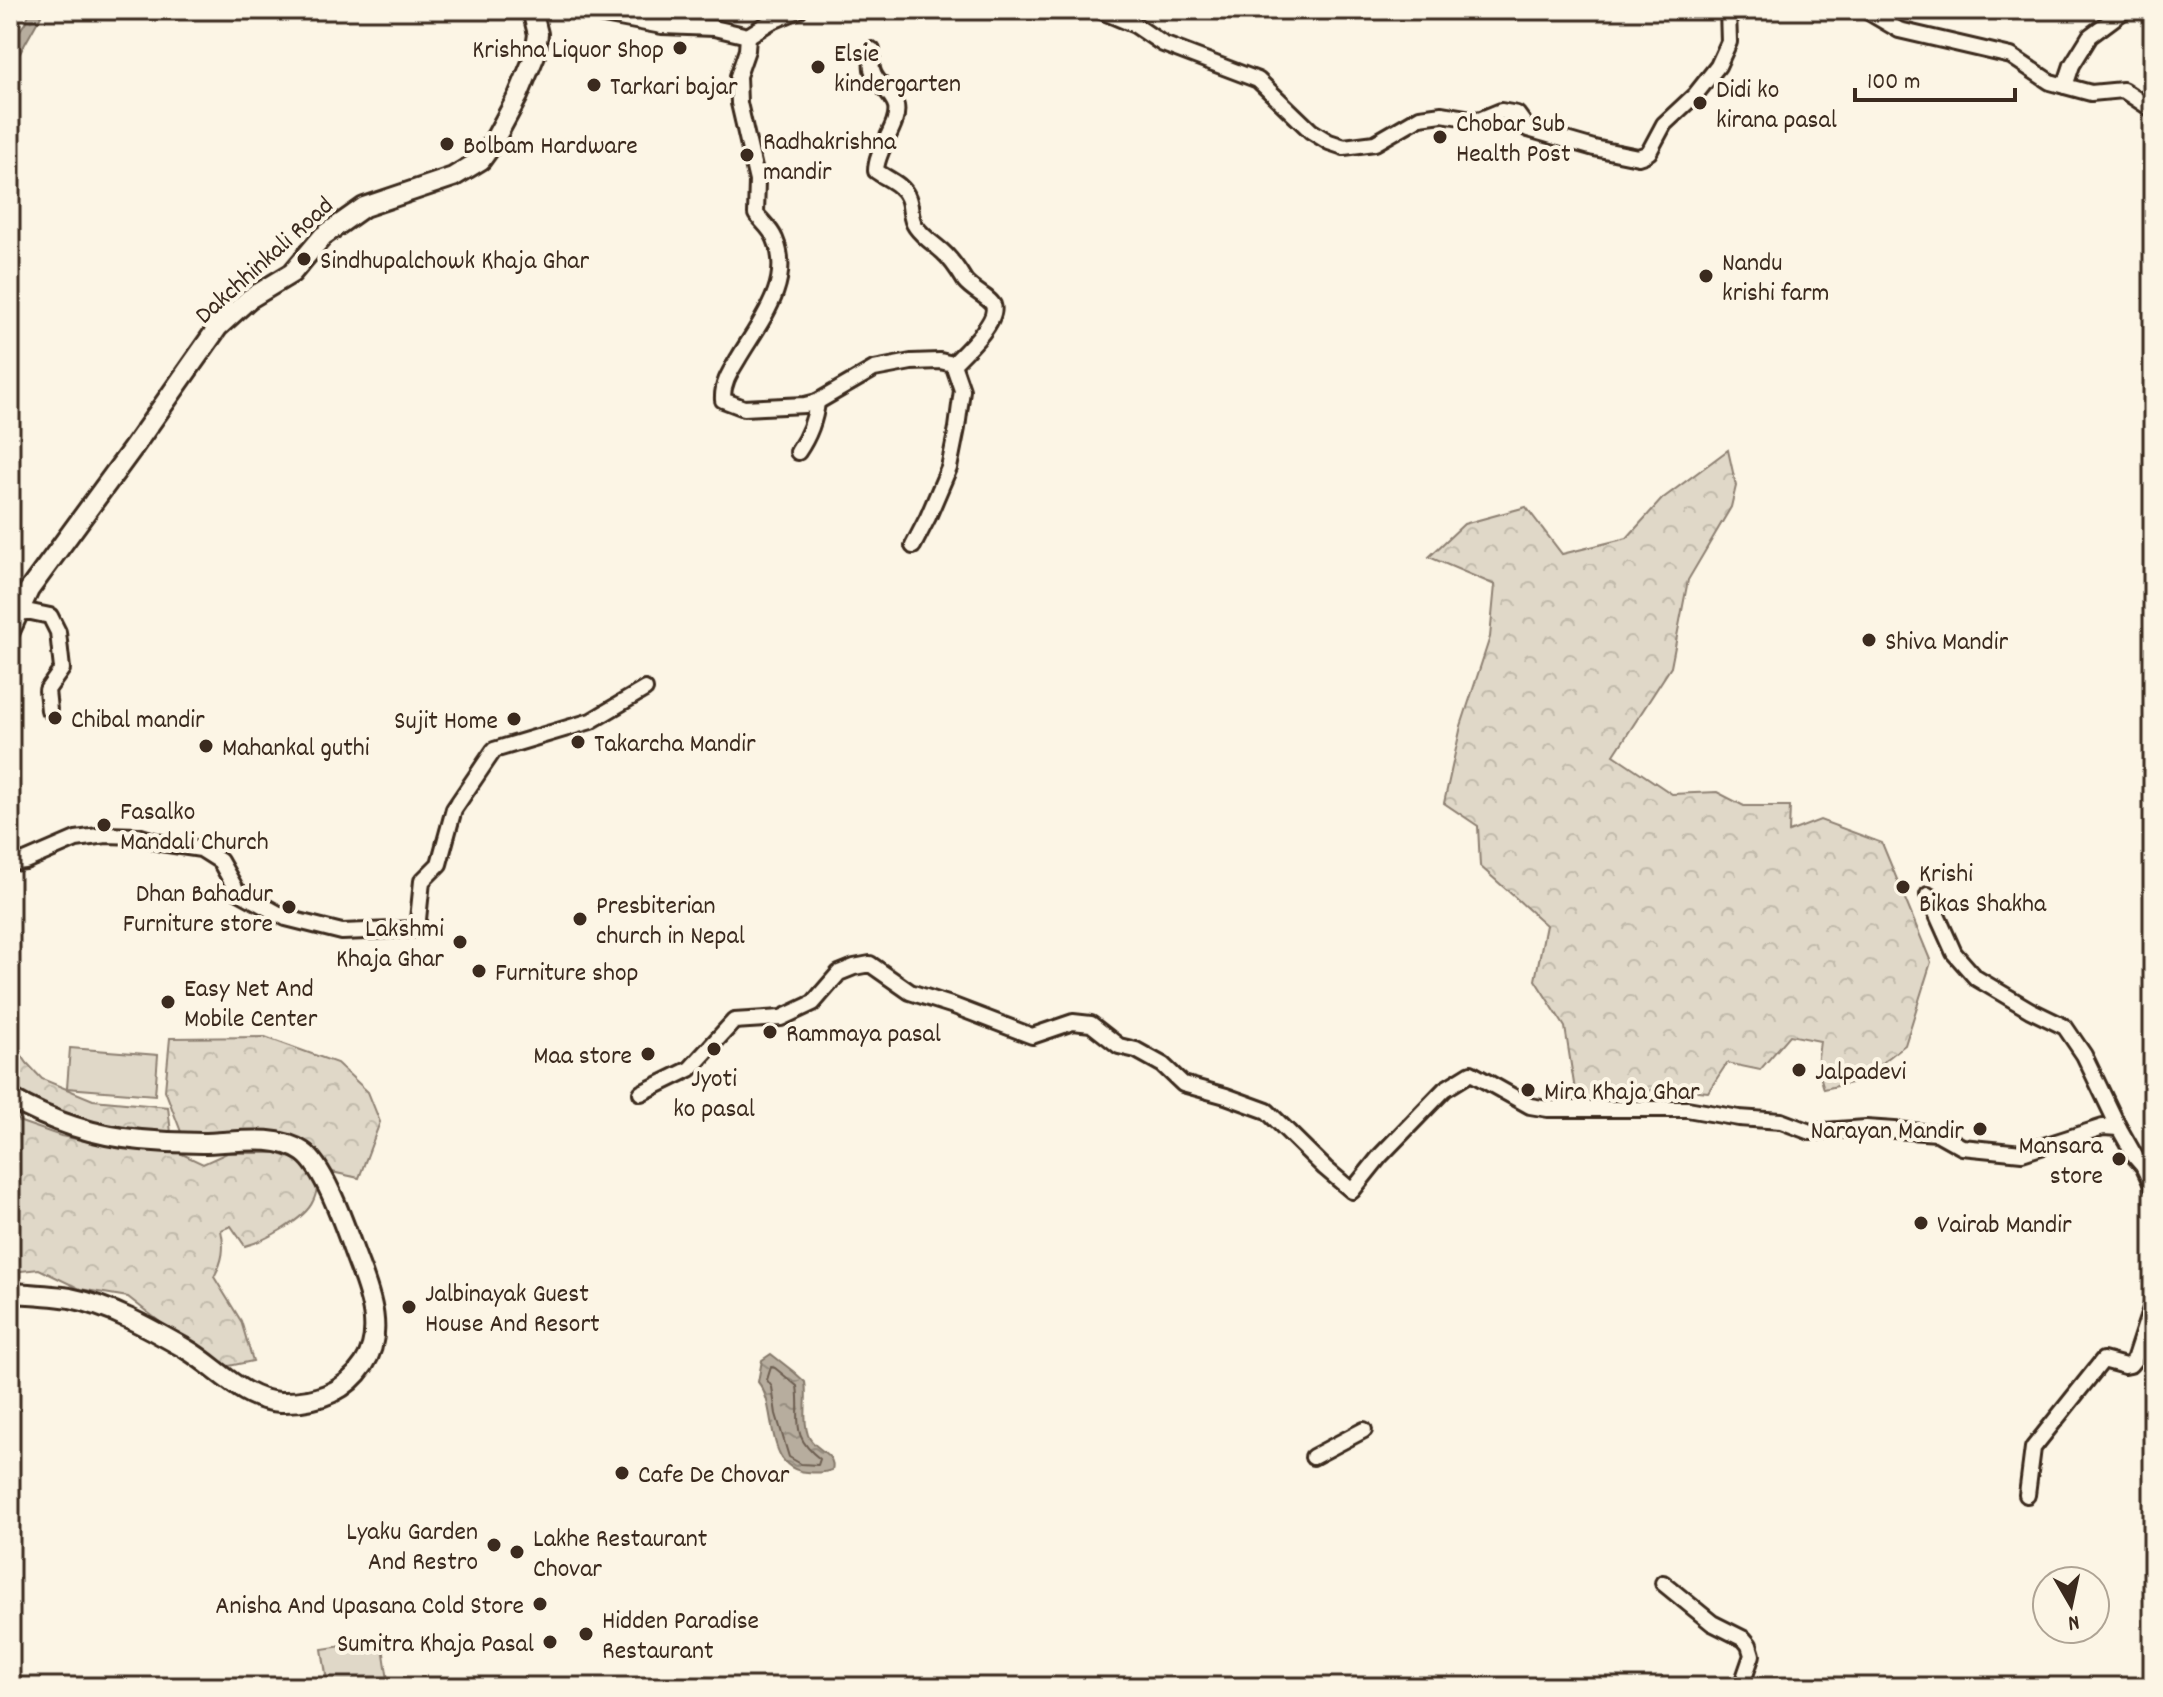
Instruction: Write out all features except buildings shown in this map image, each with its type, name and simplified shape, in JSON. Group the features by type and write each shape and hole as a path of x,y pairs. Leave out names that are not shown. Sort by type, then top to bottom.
{"main road":[{"name":"Dakchhinkali Road","path":"10,631 29,590 218,327 249,299 292,273 323,236 364,207 453,177 481,160 518,96 535,55 538,34 532,10"},
{"path":"10,1098 84,1132 154,1141 276,1142 302,1152 313,1161 325,1183 370,1293 374,1323 372,1345 364,1364 338,1390 320,1399 276,1402 242,1390 190,1351 118,1313 73,1299 10,1293"}],"street":[{"path":"587,10 662,26 714,28 748,36 770,22 799,10"},
{"path":"1099,10 1135,25 1163,44 1258,80 1311,131 1344,147 1375,143 1420,117 1442,114 1479,120 1501,111 1517,114 1528,129 1638,157 1649,152 1664,124 1695,95 1718,66 1729,42 1728,10"},
{"path":"1865,10 1899,30 2011,56 2050,82 2091,93 2123,90 2153,110"},
{"path":"2065,86 2072,65 2090,36 2125,10"},
{"path":"748,36 747,50 738,76 739,103 757,181 756,214 776,241 780,273 773,300 725,383 723,400 744,408 759,409 817,402 874,369 911,362 953,364"},
{"path":"872,50 872,72 895,102 896,109 876,171 902,188 909,198 913,224 945,254 968,285 993,304 989,324 953,364"},
{"path":"913,546 940,491 952,455 962,390 953,364"},
{"path":"798,452 809,436 817,402"},
{"path":"19,612 50,616 56,626 62,669 47,690 49,710"},
{"path":"10,863 25,861 76,839 106,835 138,836 201,849 220,861 237,891 286,918 342,932 417,929 422,881 439,864 454,809 494,750 591,721 645,689"},
{"path":"1928,895 1954,953 1976,978 2065,1027 2084,1055 2119,1128 2153,1187"},
{"path":"641,1093 690,1069 734,1021 781,1018 813,1003 839,973 870,964 910,992 1032,1036 1073,1022 1091,1024 1119,1046 1136,1050 1163,1065 1183,1084 1267,1111 1352,1191 1380,1156 1445,1089 1471,1073 1530,1106 1548,1109 1687,1109 1781,1121 1810,1132 1866,1128 1937,1133 1962,1147 1976,1150 2022,1153 2103,1127 2119,1128"},
{"path":"2027,1495 2033,1448 2103,1360 2130,1365 2153,1302"},
{"path":"1313,1457 1364,1430"},
{"path":"1663,1583 1712,1623 1744,1639 1749,1645 1752,1655 1741,1687"}],"green space":[{"path":"1728,450 1736,486 1731,507 1688,580 1671,667 1614,755 1672,794 1717,792 1744,806 1790,806 1789,832 1820,820 1882,843 1931,962 1905,1045 1859,1081 1824,1089 1817,1065 1820,1041 1790,1035 1760,1070 1727,1063 1708,1092 1658,1087 1636,1097 1580,1100 1574,1084 1565,1027 1535,980 1546,925 1480,866 1478,826 1444,803 1461,726 1490,637 1495,585 1429,557 1464,524 1526,507 1562,554 1627,538 1662,499"},
{"path":"265,1037 337,1063 368,1092 380,1122 359,1178 332,1172 312,1145 261,1133 183,1137 165,1090 170,1038"},
{"path":"10,1038 42,1079 93,1100 168,1107 171,1133 91,1127 10,1101"},
{"path":"70,1048 158,1055 155,1095 67,1088"},
{"path":"10,1116 61,1136 127,1149 180,1153 203,1164 227,1153 276,1153 304,1162 318,1183 314,1199 302,1215 273,1235 245,1246 231,1226 221,1230 222,1254 214,1277 241,1321 253,1361 229,1366 174,1333 128,1297 80,1289 39,1269 10,1271"},
{"path":"382,1640 389,1687 328,1687 322,1649"}],"water":[{"path":"31,10 44,10 20,53 10,64 10,45"},
{"path":"771,1354 805,1382 808,1435 831,1459 832,1470 807,1472 793,1468 783,1460 758,1382 762,1360"}],"place":[{"name":"Krishna Liquor Shop","path":"680,48"},
{"name":"Elsie kindergarten","path":"818,67"},
{"name":"Tarkari bajar","path":"594,85"},
{"name":"Didi ko kirana pasal","path":"1700,103"},
{"name":"Chobar Sub Health Post","path":"1440,137"},
{"name":"Bolbam Hardware","path":"447,144"},
{"name":"Radhakrishna mandir","path":"747,155"},
{"name":"Sindhupalchowk Khaja Ghar","path":"304,259"},
{"name":"Nandu krishi farm","path":"1706,276"},
{"name":"Shiva Mandir","path":"1869,640"},
{"name":"Chibal mandir","path":"55,718"},
{"name":"Sujit Home","path":"514,719"},
{"name":"Takarcha Mandir","path":"578,742"},
{"name":"Mahankal guthi","path":"206,746"},
{"name":"Fasalko Mandali Church","path":"104,825"},
{"name":"Krishi Bikas Shakha","path":"1903,887"},
{"name":"Dhan Bahadur Furniture store","path":"289,907"},
{"name":"Presbiterian church in Nepal","path":"580,919"},
{"name":"Lakshmi Khaja Ghar","path":"460,942"},
{"name":"Furniture shop","path":"479,971"},
{"name":"Easy Net And Mobile Center","path":"168,1002"},
{"name":"Rammaya pasal","path":"770,1032"},
{"name":"Jyoti ko pasal","path":"714,1049"},
{"name":"Maa store","path":"648,1054"},
{"name":"Jalpadevi","path":"1799,1070"},
{"name":"Mira Khaja Ghar","path":"1528,1090"},
{"name":"Narayan Mandir","path":"1980,1129"},
{"name":"Mansara store","path":"2119,1159"},
{"name":"Vairab Mandir","path":"1921,1223"},
{"name":"Jalbinayak Guest House And Resort","path":"409,1307"},
{"name":"Cafe De Chovar","path":"622,1473"},
{"name":"Lyaku Garden And Restro","path":"494,1545"},
{"name":"Lakhe Restaurant Chovar","path":"517,1552"},
{"name":"Anisha And Upasana Cold Store","path":"540,1604"},
{"name":"Hidden Paradise Restaurant","path":"586,1634"},
{"name":"Sumitra Khaja Pasal","path":"550,1642"}]}
